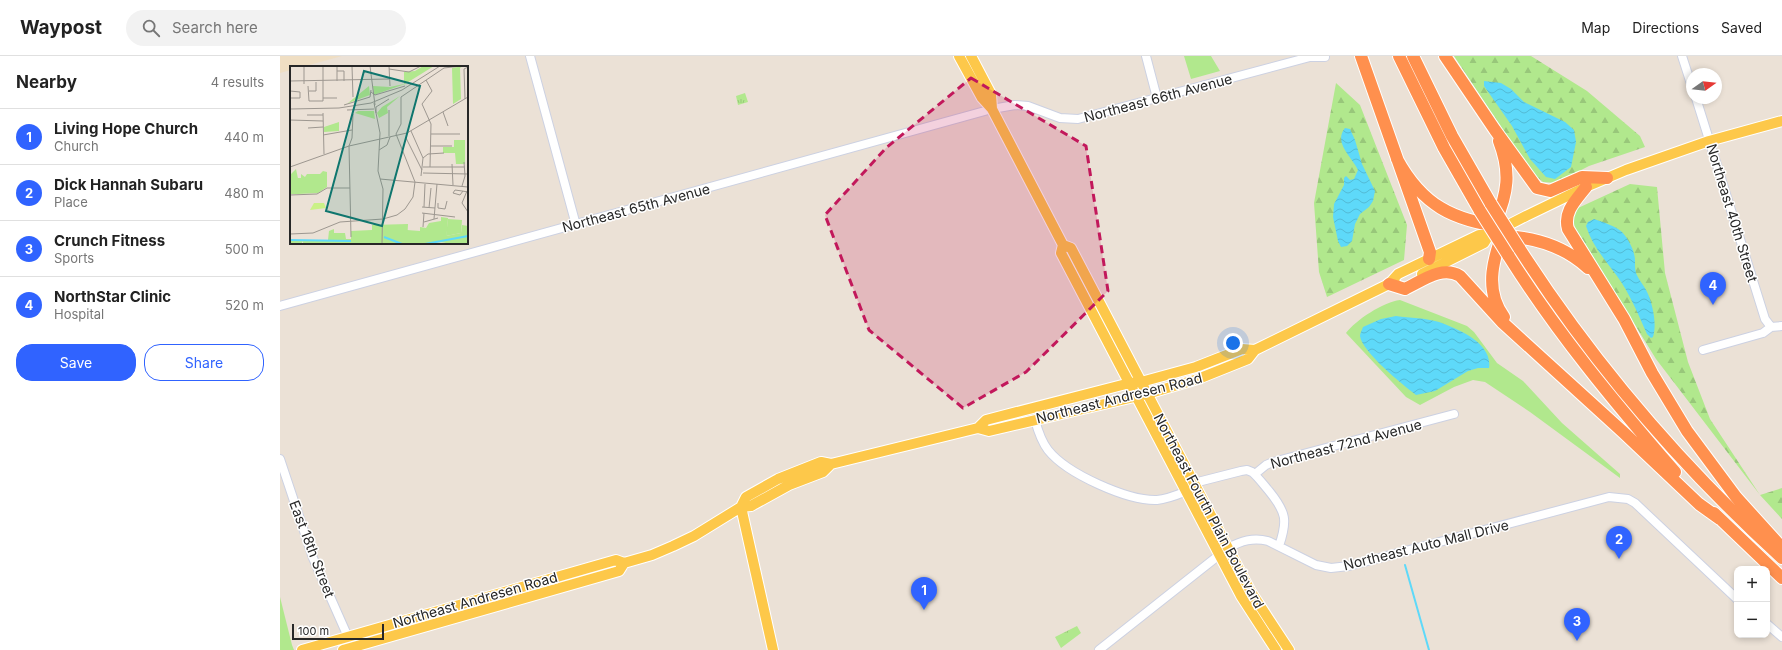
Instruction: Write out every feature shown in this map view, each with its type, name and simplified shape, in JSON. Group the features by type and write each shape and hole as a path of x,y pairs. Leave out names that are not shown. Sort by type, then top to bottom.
{"highway":[{"path":"1361,56 1430,252 1429,259"},
{"path":"1399,56 1444,148 1486,208 1519,248 1578,336 1641,414 1717,497 1782,558"},
{"path":"1413,56 1508,255 1547,314 1614,402 1689,488 1782,578"},
{"path":"1445,56 1494,130 1507,146 1531,182 1541,190 1555,190 1582,177 1607,178"},
{"path":"1494,130 1506,163 1507,182 1497,231 1492,271 1492,291 1501,313 1520,338"},
{"path":"1397,159 1414,185 1436,206 1459,218 1497,231 1552,245 1579,261 1596,276"},
{"path":"1586,187 1569,211 1566,224 1596,276 1624,319 1652,373 1687,431 1736,497 1782,548"},
{"path":"1389,284 1405,289 1443,271 1455,273 1467,283 1502,322 1623,432 1699,504 1720,519"}],"main road":[{"name":"Northeast Fourth Plain Boulevard","path":"959,56 982,98 992,109 1063,245 1061,253 1187,492 1224,552 1289,650"},
{"name":"Northeast Fourth Plain Boulevard","path":"971,56 991,94 992,109"},
{"name":"Northeast Andresen Road","path":"302,650 616,560 624,563 652,555 680,543 741,507 746,497 778,479 821,462 831,464 978,428 989,431 1136,395 1147,394 1198,379 1248,359 1254,350 1389,284 1398,274 1480,235 1497,231 1586,187 1644,163 1782,121"},
{"name":"Northeast Andresen Road","path":"1389,284 1403,284 1484,243 1497,231"},
{"name":"Northeast Fourth Plain Boulevard","path":"1063,245 1071,248 1194,483 1249,609 1276,650"},
{"name":"Northeast Andresen Road","path":"978,428 986,420 1130,383 1141,382 1196,366 1242,349 1254,350"},
{"path":"1035,420 1036,413 1051,409 1058,401"},
{"path":"989,431 996,423 1022,416 1024,410"},
{"path":"741,507 773,650"},
{"name":"Northeast Andresen Road","path":"343,650 356,648 619,570 624,563"}],"street":[{"path":"530,56 576,225"},
{"path":"1146,56 1157,98"},
{"path":"1682,56 1686,68"},
{"name":"Northeast 66th Avenue","path":"992,109 1015,105 1028,106 1060,118 1078,119 1310,57 1325,57"},
{"name":"Northeast 40th Street","path":"1698,104 1765,318 1770,327"},
{"name":"Northeast 65th Avenue","path":"280,306 992,109"},
{"path":"1703,350 1763,333 1770,327 1782,326"},
{"name":"Northeast 72nd Avenue","path":"1194,483 1245,470 1255,474 1266,465 1273,462 1454,414"},
{"path":"1035,420 1042,440 1049,452 1098,485 1120,493 1152,500 1166,499 1187,492"},
{"name":"East 18th Street","path":"280,459 313,558 348,637 356,648"},
{"path":"1255,474 1279,503 1283,512 1285,529 1279,546"},
{"name":"Northeast Auto Mall Drive","path":"1099,650 1237,543 1254,539 1268,541 1316,565 1331,568 1349,566 1609,497 1628,499 1643,510 1734,596"},
{"path":"1770,627 1782,637"}],"highlighted area":[{"path":"971,78 1086,146 1108,291 1026,372 963,408 869,330 825,215 886,148"}],"shaded area":[{"path":"280,56 342,56 306,66 290,66 290,70 280,73"}],"green space":[{"path":"1184,56 1211,56 1220,71 1191,79"},
{"path":"1454,56 1531,56 1587,91 1640,136 1645,147 1589,166 1556,183 1543,182 1530,171"},
{"path":"1336,83 1360,105 1407,225 1404,260 1327,297 1319,272 1314,203"},
{"path":"745,93 748,102 738,105 736,96"},
{"path":"1630,184 1657,187 1665,273 1688,362 1710,419 1760,495 1656,359 1571,221 1578,208"},
{"path":"1400,300 1467,326 1474,332 1497,363 1523,381 1562,423 1620,474 1620,478 1530,412 1485,382 1473,380 1454,387 1420,405 1406,397 1346,333 1370,312 1393,301"},
{"path":"1782,488 1782,519 1760,495"},
{"path":"280,597 292,645 294,650 280,650"},
{"path":"1077,626 1081,633 1061,648 1055,637"}],"water":[{"path":"1484,81 1501,83 1511,89 1524,102 1565,122 1574,130 1576,142 1571,167 1555,179 1546,177 1530,159 1512,126 1484,86"},
{"path":"1345,128 1350,129 1362,164 1375,191 1373,201 1369,207 1360,214 1355,224 1352,241 1347,246 1341,247 1338,241 1333,217 1334,204 1344,185 1344,178 1346,176 1350,180 1354,179 1358,170 1342,144 1341,139"},
{"path":"1594,219 1609,224 1622,232 1631,246 1635,256 1636,273 1647,291 1653,309 1655,326 1653,337 1651,338 1647,334 1626,290 1592,240 1586,226 1588,222"},
{"path":"1396,316 1439,322 1473,338 1486,351 1489,359 1489,368 1478,368 1468,371 1435,391 1416,395 1375,359 1362,343 1360,336 1363,327 1381,319"}],"waterway":[{"path":"1405,565 1429,650"}],"place":[{"name":"NorthStar Clinic","path":"1713,305"},
{"name":"Dick Hannah Subaru","path":"1619,559"},
{"name":"Living Hope Church","path":"924,610"},
{"name":"Crunch Fitness","path":"1577,641"}]}
